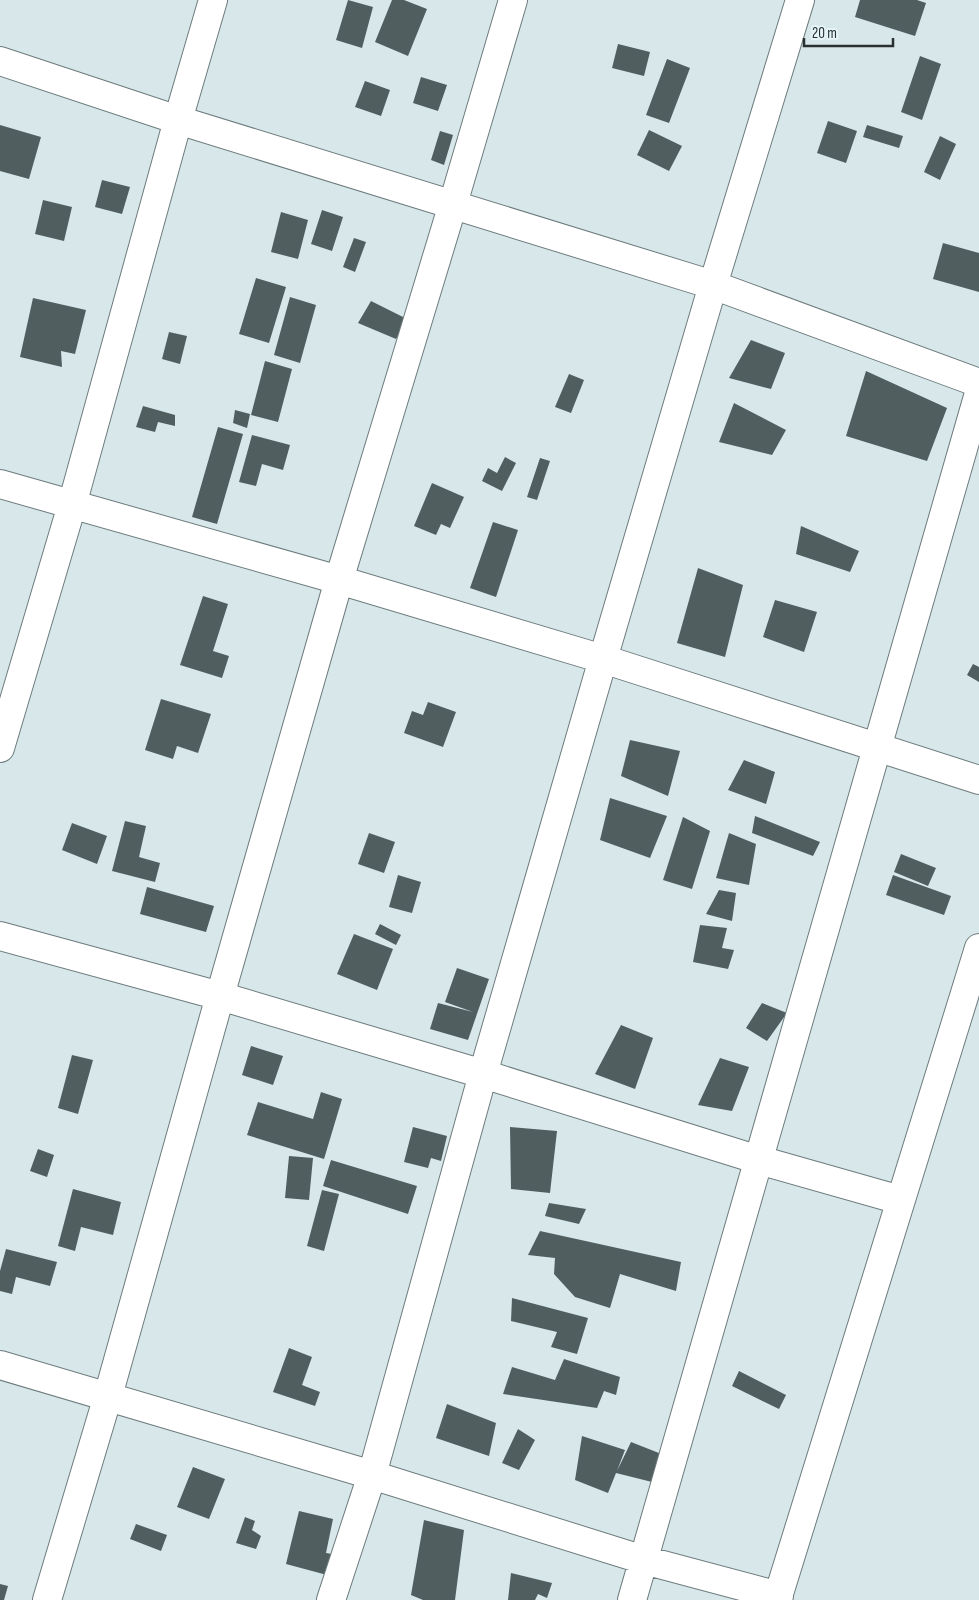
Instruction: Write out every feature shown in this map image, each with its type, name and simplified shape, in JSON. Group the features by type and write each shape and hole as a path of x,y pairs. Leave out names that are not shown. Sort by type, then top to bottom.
{"street":[{"path":"0,748 72,504 213,0"},
{"path":"47,1600 108,1396 338,580 513,0"},
{"path":"331,1600 372,1475 483,1074 603,659 713,285 800,0"},
{"path":"0,60 178,120 713,285 979,383"},
{"path":"632,1600 979,393"},
{"path":"0,484 338,580 603,659 979,780"},
{"path":"0,936 220,996 483,1074 759,1160 900,1200"},
{"path":"0,1365 372,1475 644,1560 778,1598 979,948"}],"building":[{"path":"348,0 373,7 362,48 336,40"},
{"path":"392,0 404,0 427,9 408,56 375,42"},
{"path":"860,0 917,0 926,3 915,36 855,17"},
{"path":"618,44 650,52 644,76 612,68"},
{"path":"920,56 941,64 922,120 901,112"},
{"path":"667,59 690,68 669,123 646,115"},
{"path":"421,77 447,85 438,111 413,103"},
{"path":"365,81 390,90 381,116 355,107"},
{"path":"828,121 857,131 846,163 817,153"},
{"path":"0,125 41,137 29,179 0,171"},
{"path":"867,125 903,136 899,148 863,137"},
{"path":"649,130 682,146 669,171 637,155"},
{"path":"440,131 453,135 444,165 431,160"},
{"path":"940,136 956,144 940,180 924,172"},
{"path":"102,180 130,187 122,214 95,207"},
{"path":"43,200 72,207 64,241 35,234"},
{"path":"322,210 343,217 332,251 311,244"},
{"path":"281,212 308,220 298,259 271,252"},
{"path":"354,238 366,242 355,272 343,267"},
{"path":"943,243 979,253 979,292 933,279"},
{"path":"256,278 286,287 269,343 239,334"},
{"path":"290,297 316,305 300,363 274,355"},
{"path":"33,298 86,310 75,354 61,351 62,367 20,357"},
{"path":"371,301 407,319 396,339 358,323"},
{"path":"169,332 187,336 180,364 162,359"},
{"path":"751,340 785,353 771,389 729,378"},
{"path":"265,361 292,369 278,422 251,415"},
{"path":"866,371 947,408 927,461 846,436"},
{"path":"569,374 584,380 571,413 555,407"},
{"path":"734,403 786,430 772,455 719,442"},
{"path":"143,406 175,415 175,426 158,422 155,432 136,427"},
{"path":"235,410 250,414 247,428 233,423"},
{"path":"218,427 243,434 217,524 192,517"},
{"path":"252,435 290,445 283,470 262,464 256,486 239,482"},
{"path":"505,457 516,463 502,491 482,481 488,468 497,473"},
{"path":"540,458 550,461 537,500 527,497"},
{"path":"432,483 464,497 450,528 441,524 436,535 414,526"},
{"path":"493,522 518,530 496,597 470,588"},
{"path":"801,526 859,551 850,572 796,554"},
{"path":"698,568 743,585 725,657 677,643"},
{"path":"203,596 228,604 213,651 229,656 222,678 180,665"},
{"path":"775,600 817,612 804,652 763,637"},
{"path":"973,664 979,667 979,682 967,675"},
{"path":"161,699 211,714 198,753 177,746 173,759 145,750"},
{"path":"428,702 456,712 443,747 404,733 412,711 423,715"},
{"path":"630,740 680,751 668,796 621,776"},
{"path":"744,760 775,772 766,804 728,790"},
{"path":"610,798 667,816 650,858 600,840"},
{"path":"755,816 820,842 813,856 752,833"},
{"path":"683,817 710,831 692,889 663,880"},
{"path":"125,821 146,826 139,857 160,863 155,882 112,871"},
{"path":"72,823 107,836 97,864 62,850"},
{"path":"369,833 395,842 384,873 358,864"},
{"path":"729,833 756,844 749,885 716,878"},
{"path":"901,854 936,868 928,886 894,872"},
{"path":"398,875 421,882 412,913 389,907"},
{"path":"893,875 951,896 944,915 886,895"},
{"path":"147,887 214,906 206,932 140,914"},
{"path":"719,890 736,893 732,921 706,914"},
{"path":"380,924 401,935 396,945 375,934"},
{"path":"700,925 727,928 722,948 734,950 728,969 693,962"},
{"path":"354,934 393,949 377,990 337,974"},
{"path":"457,968 489,979 468,1040 430,1029 438,1003 473,1012 445,1002"},
{"path":"762,1003 787,1013 767,1041 746,1028"},
{"path":"621,1025 653,1038 635,1089 595,1074"},
{"path":"251,1046 283,1056 273,1085 242,1075"},
{"path":"72,1055 93,1060 78,1114 58,1108"},
{"path":"720,1058 749,1067 732,1111 698,1105"},
{"path":"321,1092 342,1099 324,1159 247,1135 258,1102 313,1119"},
{"path":"413,1127 447,1136 441,1161 431,1158 428,1168 404,1162"},
{"path":"510,1127 557,1131 550,1193 511,1189"},
{"path":"38,1149 54,1155 47,1177 30,1171"},
{"path":"289,1156 313,1158 309,1200 285,1198"},
{"path":"331,1160 417,1186 408,1214 323,1186"},
{"path":"73,1189 121,1202 113,1235 81,1227 75,1251 58,1246"},
{"path":"322,1190 339,1194 324,1251 307,1246"},
{"path":"549,1203 586,1209 579,1224 545,1216"},
{"path":"540,1231 681,1262 676,1291 620,1274 610,1308 575,1297 554,1274 555,1258 528,1255"},
{"path":"6,1249 57,1262 50,1286 16,1277 12,1294 0,1291 0,1271"},
{"path":"512,1298 588,1318 577,1354 551,1347 557,1332 511,1321"},
{"path":"289,1348 312,1357 302,1385 320,1392 315,1406 273,1392"},
{"path":"564,1359 620,1377 616,1395 604,1391 597,1408 503,1394 512,1367 555,1380"},
{"path":"739,1371 786,1395 779,1409 732,1386"},
{"path":"447,1404 496,1423 489,1456 436,1438"},
{"path":"518,1429 535,1440 519,1470 502,1463"},
{"path":"582,1436 625,1450 617,1471 631,1442 664,1455 656,1483 616,1473 608,1493 575,1480"},
{"path":"193,1467 225,1479 209,1519 177,1507"},
{"path":"299,1511 333,1519 326,1553 332,1554 327,1575 286,1564"},
{"path":"245,1517 255,1521 252,1530 261,1536 256,1549 236,1543"},
{"path":"424,1520 464,1530 455,1600 423,1600 411,1595"},
{"path":"136,1524 167,1535 161,1551 130,1539"},
{"path":"511,1573 552,1583 547,1598 538,1594 535,1600 508,1600"},
{"path":"0,1584 8,1586 4,1600 0,1600"}]}
